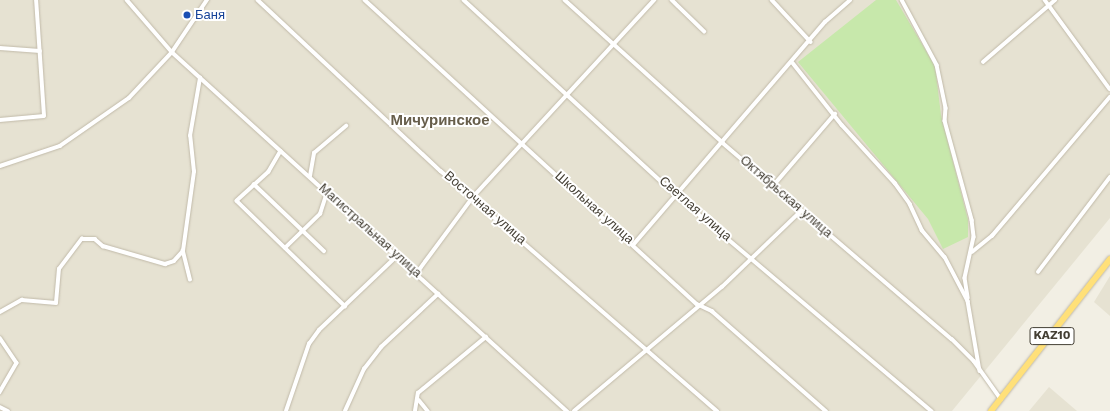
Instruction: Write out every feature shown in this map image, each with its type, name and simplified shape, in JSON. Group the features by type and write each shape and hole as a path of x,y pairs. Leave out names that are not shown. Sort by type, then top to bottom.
{"highway":[{"name":"KAZ10","path":"991,411 1110,259"}],"street":[{"path":"0,120 44,116 36,0"},
{"name":"Магистральная улица","path":"127,0 172,52 567,411"},
{"path":"0,166 45,153 93,125 129,98 172,52 207,0"},
{"name":"Восточная улица","path":"258,0 328,68 645,350 717,411"},
{"name":"Школьная улица","path":"365,0 700,305 826,411"},
{"name":"Светлая улица","path":"464,0 568,92 676,194 932,411"},
{"name":"Октябрьская улица","path":"565,0 723,143 952,340 1001,399"},
{"path":"416,274 473,197 612,42 654,0"},
{"path":"672,0 704,31"},
{"path":"772,0 811,42"},
{"path":"634,244 676,194 793,63 811,42 825,22 850,0"},
{"path":"902,0 937,65 946,108 945,120 972,220 972,252 965,278 980,372"},
{"path":"1045,0 1110,89"},
{"path":"983,62 1055,0"},
{"path":"0,48 40,51"},
{"path":"793,63 910,204 922,230 945,257 968,301"},
{"path":"190,280 183,251 194,172 190,136 200,78"},
{"path":"972,252 992,236 1110,97"},
{"path":"773,186 835,114"},
{"path":"310,176 314,153 346,126"},
{"path":"281,150 269,172 237,201 345,306"},
{"path":"1038,272 1110,177"},
{"path":"254,184 324,251"},
{"path":"285,248 320,214 327,192"},
{"path":"574,411 753,259 801,211"},
{"path":"0,312 22,300 56,303 59,269 82,239 95,239 103,246 166,264 174,261 183,251"},
{"path":"286,411 309,344 319,330 397,256"},
{"path":"345,411 364,368 377,352 438,294"},
{"path":"415,411 419,400 418,393 486,337"},
{"path":"0,338 16,363 0,392"},
{"path":"419,400 428,411"},
{"path":"0,407 8,411"}],"shaded area":[{"path":"0,0 1110,0 1110,218 952,411 0,411"},
{"path":"1110,276 1110,316 1094,302"},
{"path":"1049,387 1077,411 1029,411"}],"green space":[{"path":"876,0 896,0 935,66 941,115 968,220 968,237 943,249 928,219 798,62"}],"place":[{"name":"Баня","path":"187,15"}],"district":[{"name":"Мичуринское","path":"440,121"}]}
